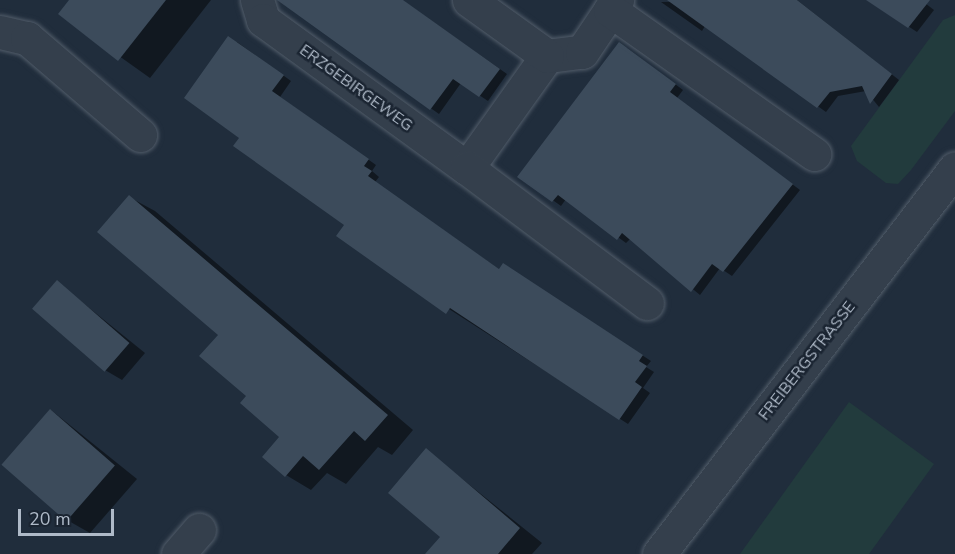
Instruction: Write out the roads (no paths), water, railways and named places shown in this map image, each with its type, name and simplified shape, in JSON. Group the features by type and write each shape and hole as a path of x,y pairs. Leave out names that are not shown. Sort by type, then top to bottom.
{"street":[{"name":"ERZGEBIRGEWEG","path":"257,0 263,20 467,168 647,303"},
{"path":"469,0 548,56 582,52 613,5 814,154"},
{"path":"0,33 27,38 140,135"},
{"path":"467,168 548,56"},
{"name":"FREIBERGSTRASSE","path":"659,554 955,168"},
{"path":"178,554 199,530"}]}
